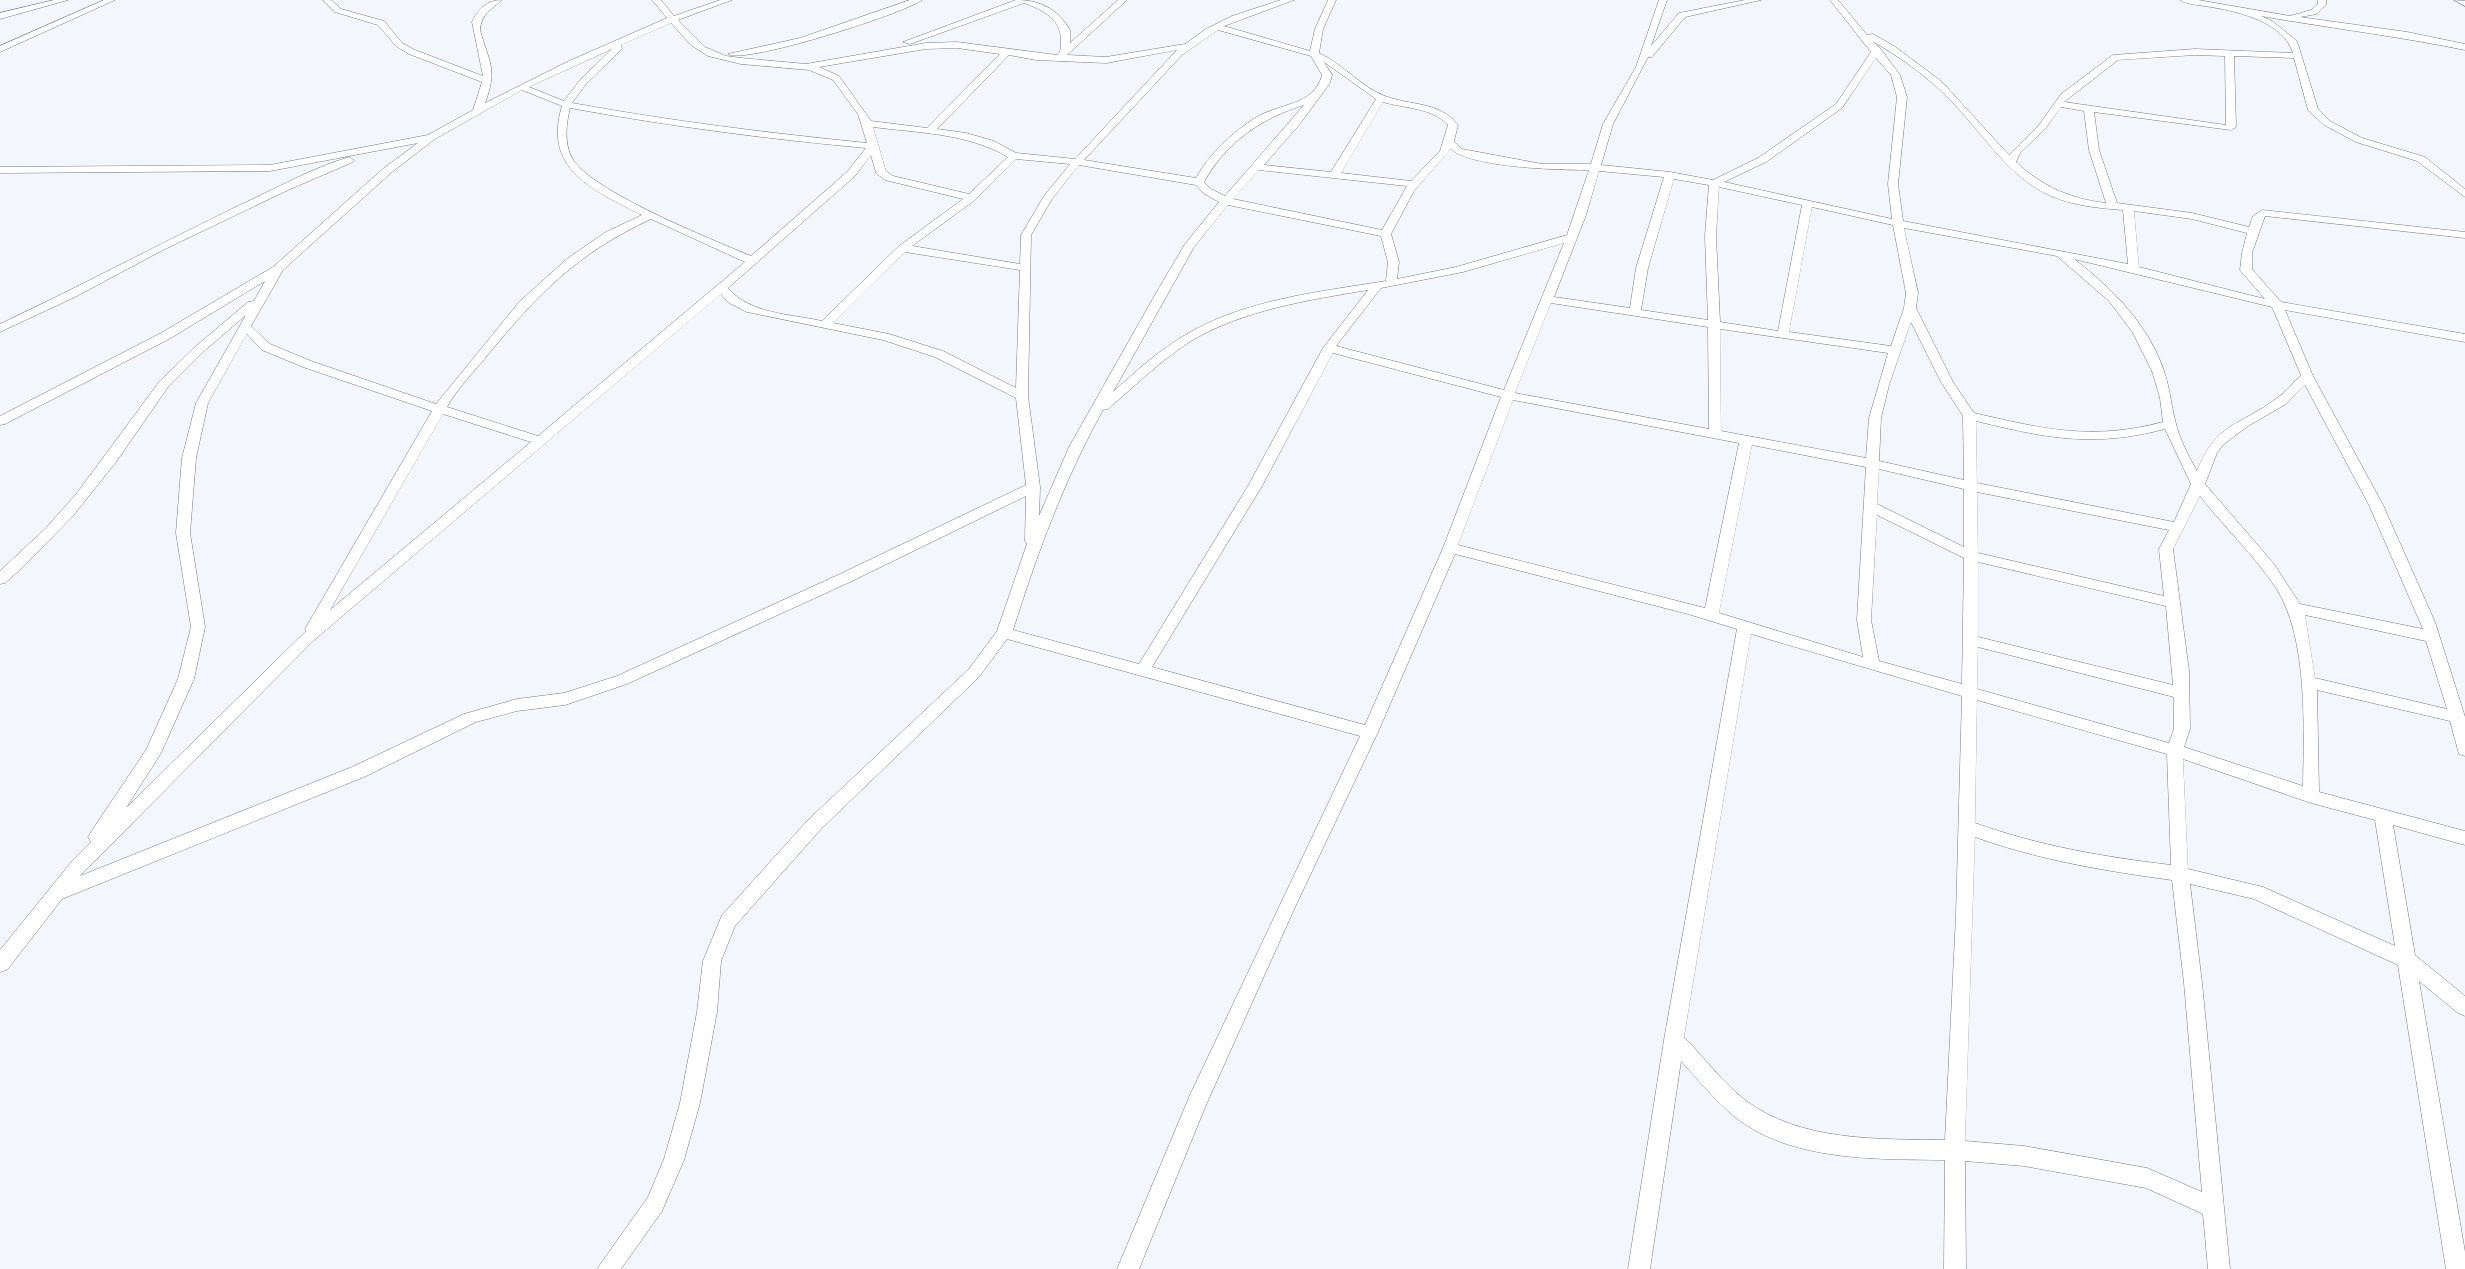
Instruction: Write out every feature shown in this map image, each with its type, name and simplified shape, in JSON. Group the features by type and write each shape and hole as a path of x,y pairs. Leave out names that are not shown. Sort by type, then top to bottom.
{"street":[{"path":"0,16 64,0"},
{"path":"0,49 111,0"},
{"path":"327,0 336,9 349,16 380,22 400,46 448,68 488,81"},
{"path":"477,112 488,81 487,64 475,31 479,15 498,0"},
{"path":"656,0 692,43 714,56 743,62 821,70 836,78 869,124 881,173 889,178 970,198"},
{"path":"0,421 165,336 278,268 388,170 432,137 521,87 671,20 728,0"},
{"path":"714,56 757,51 825,35 918,0"},
{"path":"854,58 909,42 1024,0 1047,9 1064,25 1066,30 1065,58"},
{"path":"1065,58 1123,0"},
{"path":"1032,549 1032,488 1022,396 1026,235 1038,211 1077,162 1186,46 1218,27 1260,8 1290,0"},
{"path":"608,1269 617,1260 655,1204 674,1160 692,1091 707,1012 712,961 728,921 815,824 974,673 1004,633 1032,549 1076,447 1189,246 1314,99 1327,75 1314,54 1319,29 1332,0"},
{"path":"1640,67 1663,0"},
{"path":"1128,1269 1197,1102 1287,905 1370,732 1450,548 1508,395 1581,215 1608,124 1640,67 1682,15 1756,0"},
{"path":"1834,0 1877,50 1895,75 1902,97 1894,149 1893,184 1902,251 1911,281 1910,308 1883,385 1875,418 1864,620 1872,664"},
{"path":"2184,0 2465,46"},
{"path":"2231,0 2265,14"},
{"path":"2277,16 2297,16 2314,12 2322,5 2322,0"},
{"path":"2458,0 2465,4"},
{"path":"2240,9 2283,32 2293,41 2313,110 2327,123 2359,140 2421,159 2465,194"},
{"path":"1142,671 1255,486 1329,348 1384,284 1395,265 1386,234 1396,210 1414,184 1451,143 1453,125 1447,117 1425,107 1381,98 1363,88 1333,63 1314,54 1218,27"},
{"path":"1856,28 1914,64 1947,92 1995,148 2043,188 2076,202 2213,220 2255,231"},
{"path":"625,40 575,92 567,105 562,129 564,150 569,163 583,177 651,215 753,261"},
{"path":"802,67 937,46 973,46 1065,58 1126,58 1186,46"},
{"path":"1714,183 1762,160 1839,106 1877,50"},
{"path":"930,131 1007,52"},
{"path":"2011,163 2015,152 2042,127 2058,104 2079,83 2116,57 2195,52 2299,57"},
{"path":"2058,104 2222,128 2231,127 2229,53"},
{"path":"521,87 567,105 660,122 749,134 873,146"},
{"path":"1334,176 1381,98"},
{"path":"1199,182 1227,146 1261,118 1314,99"},
{"path":"2089,109 2094,150 2113,207"},
{"path":"869,124 979,139 1014,156 1077,162 1199,182 1207,191 1226,201 1386,234"},
{"path":"0,170 270,168 432,137"},
{"path":"1451,143 1459,151 1542,167 1573,169 1594,167 1670,175 1714,183 1898,223 2134,269 2277,305 2465,338"},
{"path":"79,865 307,638 722,288 851,174 873,146"},
{"path":"0,328 71,296 159,248 272,194 380,147"},
{"path":"825,324 903,248 970,198 1014,156"},
{"path":"1257,167 1414,184"},
{"path":"1635,313 1642,268 1670,175"},
{"path":"1714,183 1711,201 1711,264 1715,435"},
{"path":"1784,336 1807,204"},
{"path":"2128,208 2134,269"},
{"path":"2465,235 2262,213 2257,218 2247,253 2246,270 2277,305 2307,376 2376,505 2433,637 2465,750"},
{"path":"307,638 445,399 524,303 572,260 610,234 651,215"},
{"path":"1097,412 1146,370 1194,334 1227,320 1290,303 1460,270 1522,250 1570,238"},
{"path":"903,248 1025,268"},
{"path":"2059,253 2082,270 2139,329 2158,368 2166,396 2169,424 2198,485 2266,566 2294,608 2300,622 2313,725 2311,796"},
{"path":"0,964 79,865 153,753 186,678 198,627 183,533 189,458 202,403 278,268"},
{"path":"722,288 733,301 751,310 885,337 939,354 1022,396"},
{"path":"0,579 54,531 124,440 152,398 206,342 261,296"},
{"path":"1546,300 1784,336 1895,350"},
{"path":"1910,308 1947,381 1968,416 1970,640 1966,827 1954,1150 1955,1269"},
{"path":"244,326 266,347 307,364 541,441"},
{"path":"1329,348 1508,395 1874,464 1970,486 2177,527"},
{"path":"2219,1269 2193,983 2180,874 2175,750 2182,729 2182,693 2166,549 2198,485 2211,452 2219,441 2243,423 2282,401 2307,376"},
{"path":"1968,416 2066,436 2094,437 2142,431 2169,424"},
{"path":"1711,615 1746,441"},
{"path":"55,895 358,772 470,718 499,709 565,699 622,680 845,578 1032,488"},
{"path":"1871,507 1971,556 2173,603"},
{"path":"1450,548 1711,615 1968,692 2175,750 2311,796 2465,838"},
{"path":"2294,608 2433,637"},
{"path":"1639,1269 1674,1040 1745,625"},
{"path":"1004,633 1370,732"},
{"path":"1970,640 2182,693"},
{"path":"2308,682 2457,717"},
{"path":"2383,816 2457,1269"},
{"path":"1966,827 2015,844 2090,862 2180,874 2257,892 2407,960 2465,1007"},
{"path":"1674,1040 1736,1105 1759,1122 1783,1132 1822,1142 1864,1147 1954,1150 2024,1156 2147,1178 2212,1207"}]}
